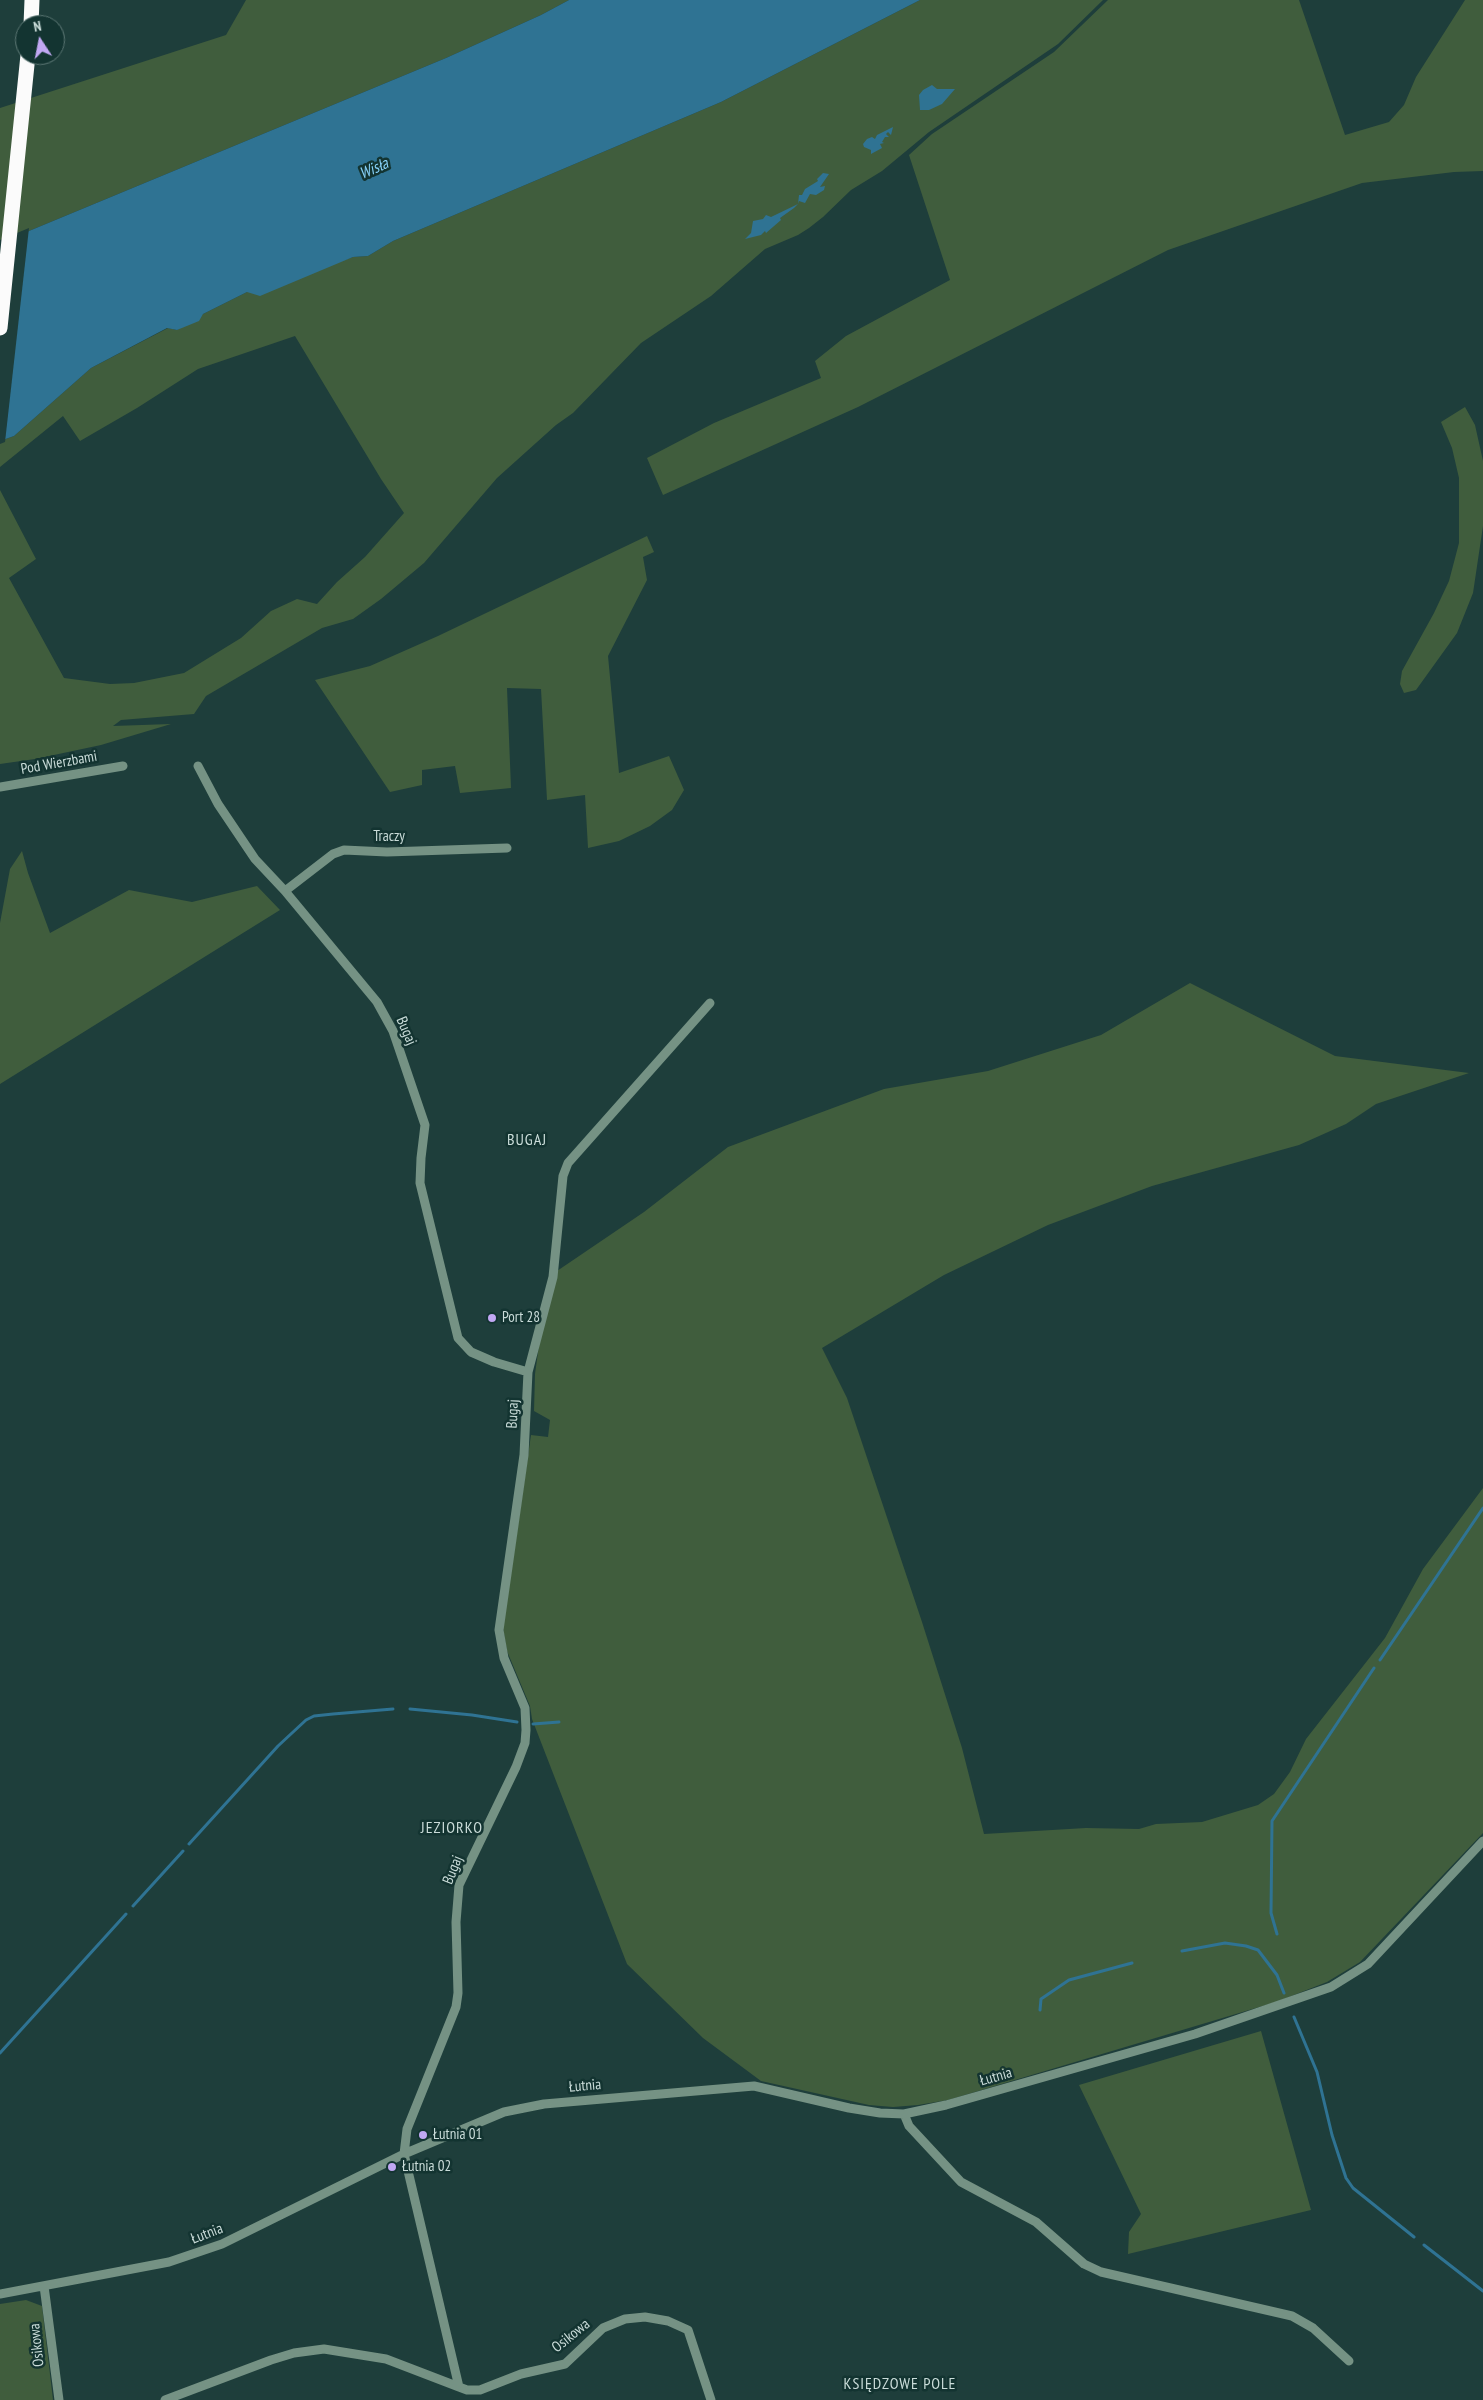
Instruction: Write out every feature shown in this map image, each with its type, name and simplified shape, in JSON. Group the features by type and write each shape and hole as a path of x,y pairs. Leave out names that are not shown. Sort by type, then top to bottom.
{"highway":[{"path":"31,15 32,0"},
{"path":"0,328 27,65"}],"street":[{"name":"Pod Wierzbami","path":"0,787 123,766"},
{"name":"Bugaj","path":"198,766 232,826 265,872 285,891 377,1002 394,1031 425,1125 420,1158 420,1183 458,1338 471,1352 494,1362 528,1372 524,1455 499,1630 504,1658 524,1708 526,1719 525,1743 516,1767 459,1885 456,1922 456,2008 407,2129 404,2154"},
{"name":"Traczy","path":"285,891 334,854 344,850 387,852 507,848"},
{"path":"528,1372 554,1277 561,1192 568,1163 710,1003"},
{"name":"Łutnia","path":"0,2294 169,2262 222,2244 404,2154 504,2112 544,2104 661,2092 754,2086 849,2108 880,2113 904,2114 946,2105 1195,2034 1332,1987 1368,1964 1483,1841"},
{"path":"904,2114 908,2126 961,2182 1036,2222 1084,2264 1102,2272 1292,2316 1313,2328 1349,2361"},
{"path":"404,2154 459,2387"},
{"name":"Osikowa","path":"44,2286 59,2400"},
{"name":"Osikowa","path":"165,2400 294,2352 324,2349 386,2359 468,2390 480,2390 520,2374 564,2364 603,2328 625,2319 645,2317 668,2321 688,2330 711,2400"}],"green space":[{"path":"246,0 569,0 541,15 446,58 0,243 0,108 226,35"},
{"path":"920,0 1103,0 1058,44 929,132 882,171 851,190 809,228 798,235 765,249 711,296 641,343 573,413 556,425 497,478 424,563 381,599 353,619 322,628 206,696 194,714 121,720 113,726 171,724 101,745 35,759 0,764 0,490 36,559 9,578 64,678 110,684 134,683 184,673 241,638 271,611 297,599 317,604 337,582 365,557 404,513 381,479 295,336 198,369 137,408 80,441 63,416 0,467 0,441 14,436 91,368 168,328 177,330 203,314 247,292 353,257 368,256 393,241 721,102"},
{"path":"1108,0 1299,0 1345,135 1389,122 1404,105 1416,77 1465,0 1483,0 1483,171 1454,172 1362,183 1168,250 858,407 663,495 647,458 714,423 821,378 815,361 846,336 950,280 909,155 932,134 1054,52"},
{"path":"1465,407 1475,425 1483,461 1483,526 1473,593 1457,633 1416,690 1404,693 1400,684 1402,671 1434,613 1449,581 1459,543 1459,478 1452,448 1441,422"},
{"path":"647,536 654,552 643,557 647,580 608,656 619,773 669,756 684,790 672,810 650,826 619,841 588,848 585,795 547,800 541,689 507,688 511,788 460,793 455,766 422,770 422,785 390,792 315,680 370,666 438,636"},
{"path":"22,851 50,933 129,890 192,902 257,886 280,910 0,1084 0,923 10,869"},
{"path":"1190,983 1335,1056 1469,1073 1376,1104 1346,1124 1299,1145 1152,1186 1048,1225 944,1275 822,1348 847,1398 922,1622 962,1748 984,1834 1086,1828 1139,1829 1156,1824 1202,1822 1258,1805 1274,1794 1290,1772 1306,1739 1385,1638 1423,1569 1483,1488 1483,1833 1360,1962 1327,1982 1276,2002 948,2100 918,2105 893,2107 869,2105 761,2081 703,2038 627,1964 532,1719 530,1706 507,1651 503,1628 531,1435 548,1437 550,1420 534,1411 535,1374 539,1345 557,1271 644,1212 728,1147 884,1089 988,1071 1101,1035"},
{"path":"1261,2031 1311,2210 1128,2254 1129,2232 1141,2214 1079,2085"},
{"path":"26,2300 42,2306 53,2400 0,2400 0,2304"}],"water":[{"name":"Wisła","path":"569,0 920,0 721,102 393,241 368,256 353,257 260,296 247,292 203,314 199,321 177,330 167,328 91,368 14,436 0,441 0,243 446,58 541,15"},
{"path":"932,85 937,89 955,89 942,104 929,110 920,110 919,95 923,90"},
{"path":"893,127 891,135 888,132 886,134 889,137 885,137 882,142 884,143 880,144 882,148 871,154 871,150 864,147 863,144 867,139 872,137 875,139 877,135"},
{"path":"823,173 829,174 820,187 825,186 824,190 816,195 810,194 805,203 799,201 798,204 799,195 802,195 805,189 818,181 817,179"},
{"path":"798,204 780,218 781,220 766,233 765,231 761,235 745,239 751,233 753,221 763,219 766,215 771,217"}],"pier":[{"path":"29,228 5,442 0,444 0,240"}],"waterway":[{"path":"1380,1660 1483,1508"},
{"path":"1277,1934 1271,1913 1272,1821 1374,1668"},
{"path":"189,1844 278,1746 306,1720 314,1716 393,1709"},
{"path":"410,1709 472,1715 517,1722"},
{"path":"533,1724 559,1722"},
{"path":"133,1906 183,1851"},
{"path":"0,2053 126,1914"},
{"path":"1182,1951 1225,1943 1258,1950 1277,1975 1284,1993"},
{"path":"1040,2010 1041,1999 1069,1980 1132,1963"},
{"path":"1294,2017 1317,2072 1332,2135 1346,2178 1353,2188 1414,2237"},
{"path":"1424,2245 1483,2291"}],"place":[{"name":"Port 28","path":"492,1318"},
{"name":"Łutnia 01","path":"423,2135"},
{"name":"Łutnia 02","path":"392,2167"}],"district":[{"name":"BUGAJ","path":"527,1140"},
{"name":"JEZIORKO","path":"452,1828"},
{"name":"KSIĘDZOWE POLE","path":"900,2384"}]}
